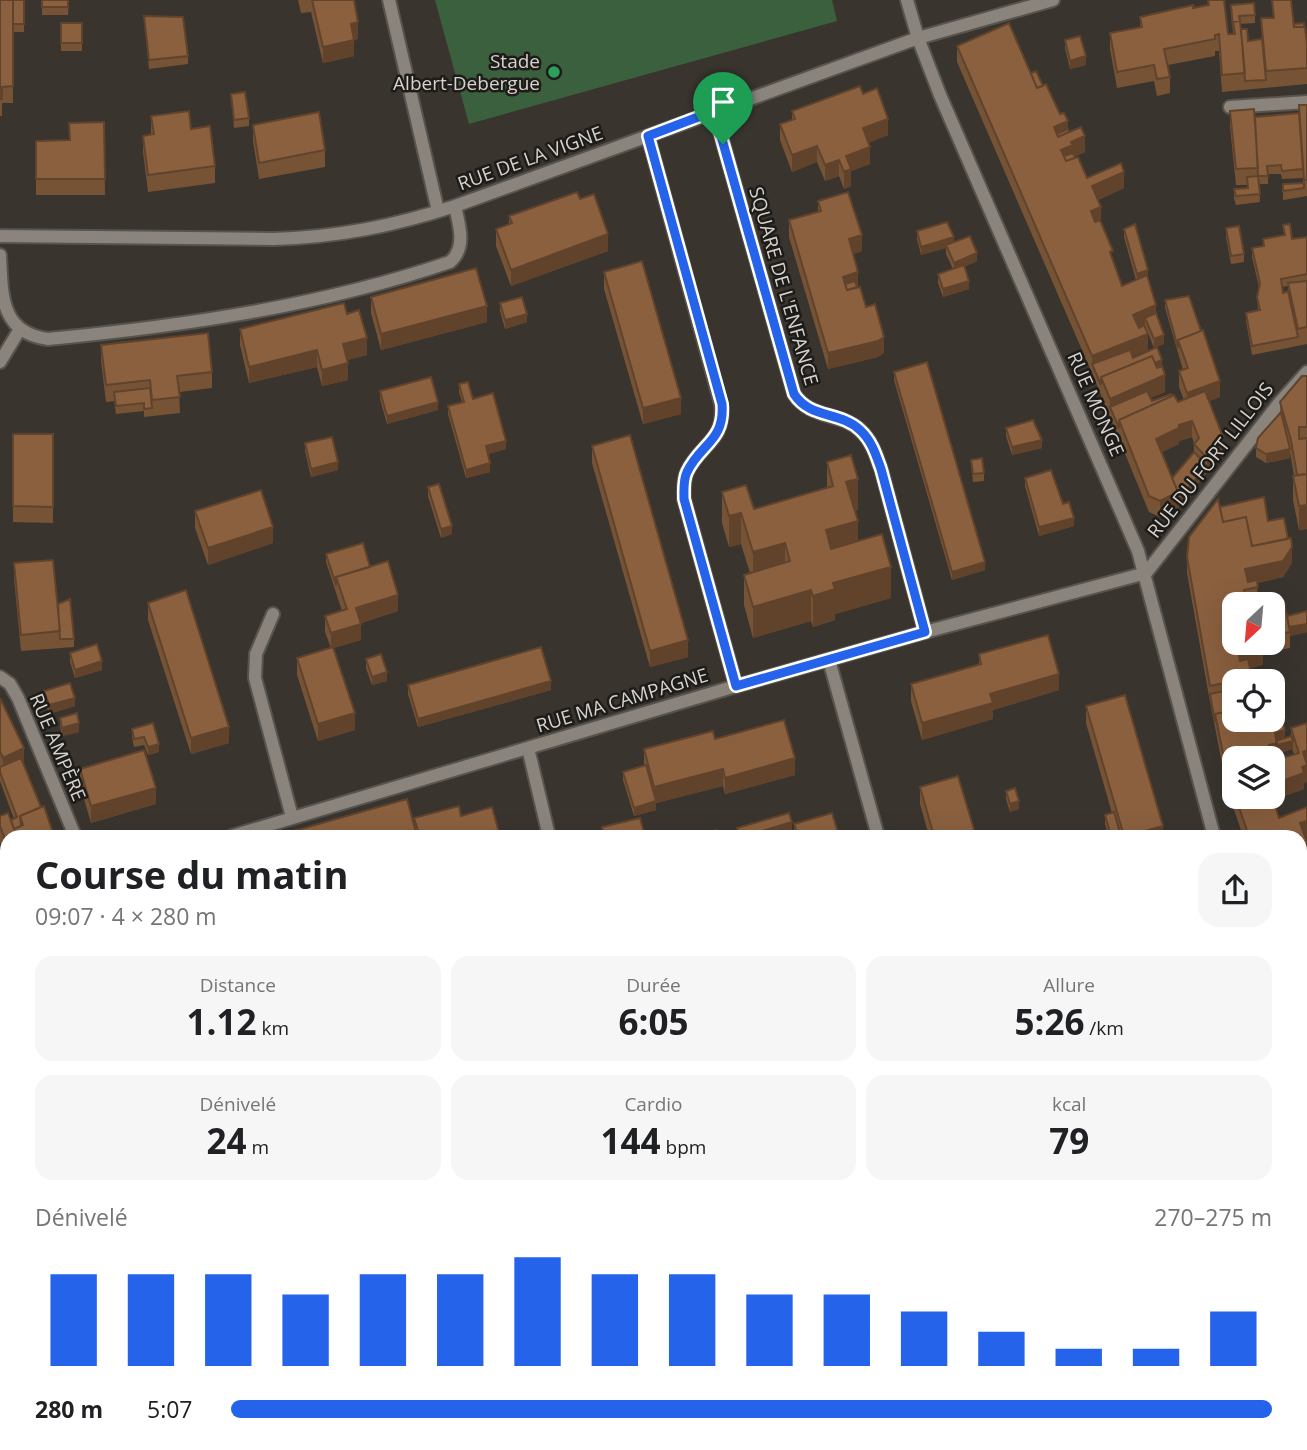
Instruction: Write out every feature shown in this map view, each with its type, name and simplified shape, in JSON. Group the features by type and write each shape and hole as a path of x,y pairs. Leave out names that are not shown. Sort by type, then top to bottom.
{"street":[{"path":"388,0 438,211"},
{"name":"RUE MONGE","path":"907,0 918,38 1146,573 1212,830"},
{"name":"RUE DE LA VIGNE","path":"0,236 309,238 380,228 455,206 918,38 1054,0"},
{"path":"1230,107 1307,102"},
{"name":"SQUARE DE L'ENFANCE","path":"714,111 794,394 806,408 850,423 862,431 872,444 925,632"},
{"path":"648,136 722,404 720,430 686,474 684,499 736,686"},
{"path":"0,255 3,305 7,315 20,329 38,338 48,339 116,332 239,313 354,291 450,262 456,257 461,244 455,206"},
{"path":"0,362 20,329"},
{"name":"RUE DU FORT LILLOIS","path":"1146,573 1280,402 1307,372"},
{"name":"RUE MA CAMPAGNE","path":"251,830 736,686 1146,573"},
{"path":"273,614 256,654 255,678 292,817"},
{"path":"829,660 876,830"},
{"name":"RUE AMPÈRE","path":"0,677 10,684 18,698 73,830"},
{"path":"528,748 548,830"}],"green space":[{"name":"Stade Albert-Debergue","path":"435,0 832,0 837,21 469,124"}],"building":[{"path":"0,0 13,0 13,86 2,87 2,99 0,99"},
{"path":"13,0 24,0 24,24 13,24"},
{"path":"42,0 68,0 68,7 42,7"},
{"path":"312,0 354,0 358,22 351,24 354,40 323,47"},
{"path":"1208,0 1224,0 1228,34 1235,34 1233,22 1240,21 1245,73 1222,75 1219,34 1215,35 1215,39 1164,49 1170,77 1157,79 1154,65 1117,72 1110,33 1142,27 1140,17 1193,5 1193,8 1209,5"},
{"path":"1272,0 1291,0 1294,27 1305,27 1307,68 1266,71 1261,18 1274,18"},
{"path":"1254,3 1255,15 1239,16 1240,21 1233,22 1233,29 1231,5"},
{"path":"144,16 183,17 188,56 149,60"},
{"path":"61,23 82,23 82,43 61,43"},
{"path":"1009,23 1037,88 1046,84 1060,114 1064,113 1068,121 1054,127 1058,137 1081,127 1085,136 1061,150 1066,161 1078,157 1087,178 1121,163 1124,172 1092,186 1101,207 1091,211 1095,222 1100,220 1113,251 1110,252 1122,286 1147,275 1156,305 1133,315 1139,328 1144,325 1148,334 1092,356 957,46"},
{"path":"1304,23 1304,27 1294,27 1294,24"},
{"path":"1241,29 1247,29 1248,41 1262,39 1266,80 1245,81"},
{"path":"1080,36 1086,56 1070,61 1065,40"},
{"path":"1036,71 1043,86 1037,88 1031,73"},
{"path":"860,86 863,94 877,88 888,119 863,128 870,147 846,156 851,169 844,172 839,160 825,165 817,146 792,155 780,124 795,119 792,111"},
{"path":"245,92 249,118 234,120 231,94"},
{"path":"1299,105 1307,105 1307,180 1304,180"},
{"path":"1254,109 1258,168 1236,169 1230,111"},
{"path":"189,111 191,129 210,126 215,166 148,175 143,136 154,134 151,116"},
{"path":"319,112 325,150 259,163 253,125"},
{"path":"1299,113 1303,169 1282,171 1281,165 1267,166 1268,176 1258,176 1255,117"},
{"path":"104,122 105,179 36,179 36,141 70,140 69,123"},
{"path":"1068,129 1069,132 1058,137 1057,134"},
{"path":"1073,153 1075,158 1066,161 1064,156"},
{"path":"1258,176 1260,194 1236,196 1234,189 1248,188 1247,177"},
{"path":"1304,183 1304,188 1283,191 1283,184"},
{"path":"577,192 580,199 594,194 608,234 511,270 496,229 512,223 509,216"},
{"path":"848,192 862,235 849,239 858,272 843,277 847,290 860,287 866,307 875,304 884,337 878,341 828,353 789,220 821,211 818,201"},
{"path":"947,222 954,237 921,247 917,231"},
{"path":"1135,224 1148,270 1137,274 1124,229"},
{"path":"1290,224 1292,239 1307,237 1307,274 1281,279 1283,293 1288,291 1298,337 1252,346 1246,313 1260,310 1257,297 1260,283 1252,248 1264,246 1263,239 1285,235 1283,225"},
{"path":"1239,226 1244,254 1231,256 1226,228"},
{"path":"970,236 977,253 954,263 946,245"},
{"path":"642,261 681,398 643,408 604,272"},
{"path":"964,265 969,281 943,289 938,274"},
{"path":"476,268 487,306 381,334 371,297"},
{"path":"855,281 857,287 847,290 845,284"},
{"path":"1307,281 1307,327 1298,329 1288,283"},
{"path":"1189,296 1201,331 1178,340 1178,348 1165,300"},
{"path":"522,297 527,314 505,320 500,303"},
{"path":"344,303 347,314 359,310 367,338 343,344 348,363 322,370 317,350 249,367 240,329"},
{"path":"1156,313 1164,335 1154,339 1145,318"},
{"path":"1203,330 1220,381 1187,393 1179,371 1188,368 1178,340"},
{"path":"208,333 212,372 177,376 180,397 152,400 150,380 106,385 101,345"},
{"path":"1157,347 1162,360 1155,363 1152,356 1101,377 1101,385 1092,364 1130,350 1133,358"},
{"path":"1152,356 1157,368 1162,366 1165,375 1110,399 1101,377"},
{"path":"927,362 985,562 952,572 894,372"},
{"path":"1302,376 1307,376 1307,427 1299,427 1299,439 1307,438 1307,474 1297,475 1280,402"},
{"path":"431,377 438,402 387,416 380,391"},
{"path":"468,382 473,399 493,393 506,441 486,446 490,463 466,470 448,406 464,402 459,384"},
{"path":"150,388 152,408 144,409 144,403 116,406 114,392"},
{"path":"1147,391 1152,401 1171,394 1172,396 1119,420 1119,428 1110,407"},
{"path":"1205,391 1223,437 1207,458 1194,444 1199,438 1192,421 1179,425 1179,428 1156,439 1178,492 1160,501 1149,496 1119,420 1174,395 1178,402"},
{"path":"1281,412 1290,449 1266,454 1256,448 1258,438"},
{"path":"1033,420 1042,440 1012,447 1006,428"},
{"path":"13,434 53,434 53,507 13,506"},
{"path":"630,435 688,640 650,651 592,446"},
{"path":"332,437 338,462 311,469 305,443"},
{"path":"1194,452 1207,466 1178,500 1178,492 1172,478"},
{"path":"851,455 858,479 846,482 858,521 826,530 831,549 882,534 891,567 833,583 835,589 813,596 811,590 753,607 744,575 790,561 785,543 753,552 741,513 729,516 722,492 746,485 754,509 833,486 827,462"},
{"path":"982,458 984,473 973,474 971,460"},
{"path":"1051,470 1063,504 1069,502 1074,518 1039,527 1025,478"},
{"path":"1307,474 1307,505 1299,506 1293,476"},
{"path":"439,484 452,526 441,529 428,487"},
{"path":"261,490 273,527 208,548 195,511"},
{"path":"1264,497 1268,521 1284,518 1288,539 1252,546 1246,517 1223,522 1220,507"},
{"path":"1218,499 1223,522 1246,517 1252,546 1291,538 1292,547 1283,561 1245,569 1248,582 1257,580 1258,587 1244,592 1222,592 1222,655 1239,655 1240,661 1248,659 1250,669 1222,669 1222,683 1210,686 1187,557 1189,537"},
{"path":"363,543 370,567 336,577 336,585 326,554"},
{"path":"53,560 60,631 21,635 14,563"},
{"path":"388,561 398,595 356,608 361,624 331,633 325,616 347,609 336,577"},
{"path":"186,590 229,727 191,738 148,603"},
{"path":"70,599 74,639 60,639 58,604"},
{"path":"1285,607 1290,632 1285,633"},
{"path":"1307,611 1307,624 1289,627 1287,616"},
{"path":"1048,635 1059,674 990,694 993,703 922,723 911,684 981,664 979,654"},
{"path":"97,644 102,661 75,670 70,653"},
{"path":"333,647 355,713 318,724 297,658"},
{"path":"541,647 551,681 418,719 408,685"},
{"path":"381,654 387,672 372,677 366,659"},
{"path":"70,683 75,698 49,705 44,691"},
{"path":"1222,692 1222,713 1215,714 1215,722 1210,694"},
{"path":"1125,695 1163,826 1147,830 1122,830 1086,706"},
{"path":"0,698 24,748 3,758 0,751"},
{"path":"77,713 79,723 62,728 60,718"},
{"path":"1222,713 1222,732 1278,732 1275,733 1277,743 1269,746 1222,746 1222,748 1215,714"},
{"path":"784,720 795,758 725,778 723,769 654,787 644,749 713,731 715,739"},
{"path":"153,723 159,744 148,747 144,737 134,739 132,729"},
{"path":"1307,723 1307,750 1303,752 1307,765 1302,767 1304,773 1285,780 1285,757 1299,753 1291,728"},
{"path":"1291,736 1293,741 1277,745 1276,741"},
{"path":"144,750 156,788 91,806 80,769"},
{"path":"21,758 41,807 20,816 21,826 14,829 11,820 17,817 0,767"},
{"path":"646,765 656,801 634,808 623,772"},
{"path":"958,776 974,830 932,830 920,787"},
{"path":"1015,788 1019,801 1010,804 1006,791"},
{"path":"407,799 415,830 297,830"},
{"path":"44,806 52,830 2,830 0,816 8,813 14,829 23,825 20,816"},
{"path":"459,806 461,816 492,807 498,830 418,830 414,818"},
{"path":"1307,807 1307,821 1300,823 1303,830 1247,830 1240,809 1276,809 1279,818"},
{"path":"1114,812 1119,830 1109,830 1105,815"},
{"path":"789,813 792,822 765,830 737,828"},
{"path":"832,813 837,830 796,830 794,824"},
{"path":"640,818 643,830 603,830 602,827"}],"place":[{"name":"Stade Albert-Debergue","path":"554,72"}],"route":[{"path":"714,111 723,144 794,394 806,408 850,423 862,431 872,444 925,632 736,686 684,499 686,474 720,430 722,404 648,136 714,111"}]}
